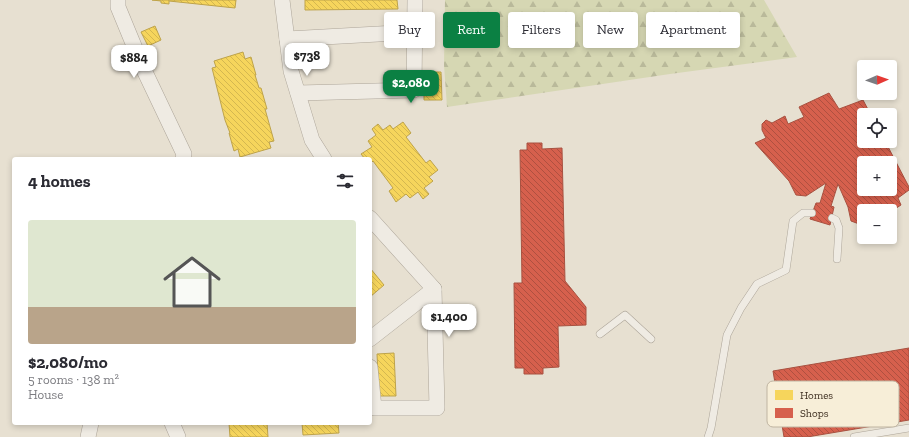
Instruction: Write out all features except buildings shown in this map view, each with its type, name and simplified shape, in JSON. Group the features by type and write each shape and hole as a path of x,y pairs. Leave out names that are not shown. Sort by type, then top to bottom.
{"street":[{"path":"118,0 118,7 144,70 184,154 183,157"},
{"path":"282,0 291,71 312,140 323,157"},
{"path":"415,0 415,12"},
{"path":"287,39 384,34"},
{"path":"298,93 413,90 414,48"},
{"path":"372,220 434,289 437,408 374,408 372,388"},
{"path":"372,337 434,289"},
{"path":"88,437 91,425"},
{"path":"173,425 178,437"}],"lane":[{"path":"708,437 711,428 727,335 741,308 757,284 786,270 793,221 803,213 812,213"},
{"path":"832,218 836,220 838,228 837,259"},
{"path":"600,334 625,315 651,339"},
{"path":"854,437 909,428"}],"green space":[{"path":"445,0 764,0 797,57 447,107 444,48 500,48 500,12 445,12"}]}
